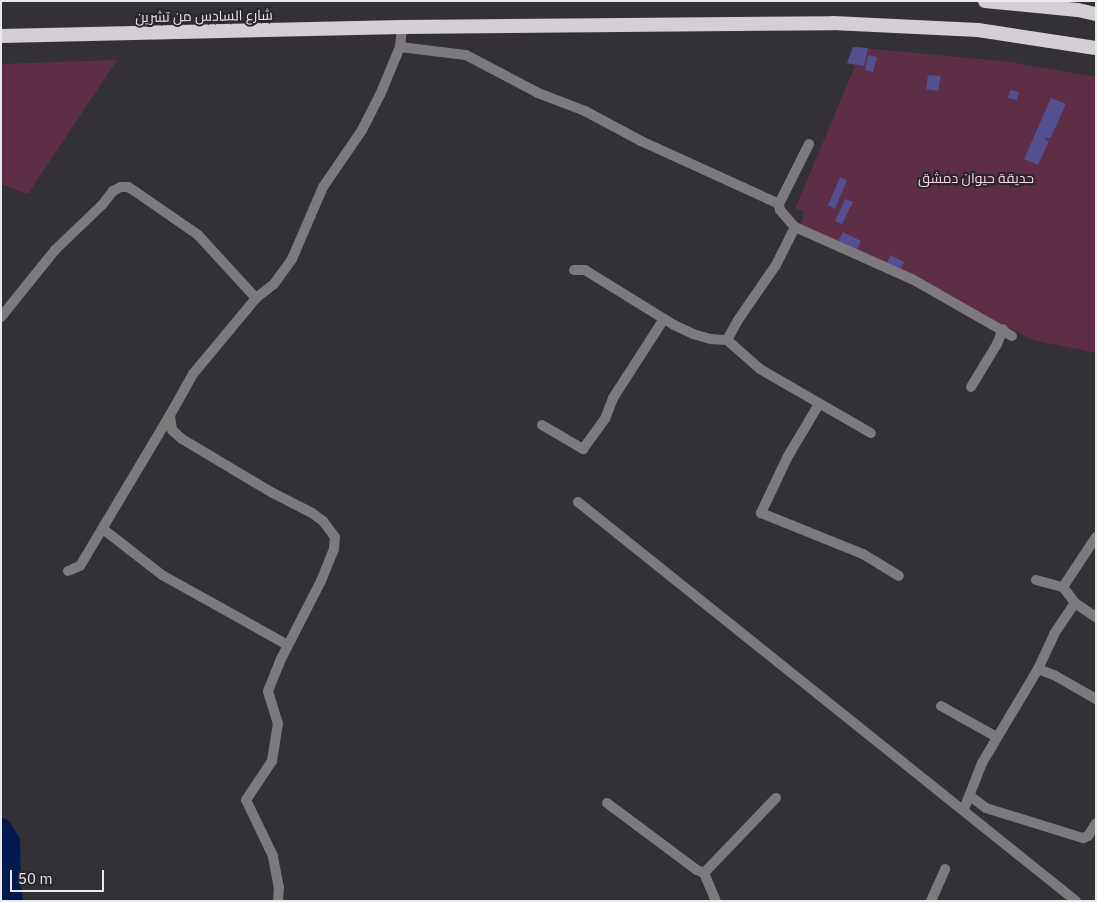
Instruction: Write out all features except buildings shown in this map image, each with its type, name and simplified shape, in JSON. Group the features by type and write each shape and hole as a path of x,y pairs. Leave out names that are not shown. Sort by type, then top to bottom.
{"highway":[{"path":"985,1 1078,10 1096,14"},
{"name":"شارع السادس من تشرين","path":"1,36 402,27 833,23 978,30 1096,48"}],"street":[{"path":"68,572 80,566 193,374 256,298 274,284 292,258 320,194 362,130 387,80 400,47 402,27"},
{"path":"400,47 454,52 466,55 538,92 585,111 641,141 779,204"},
{"path":"809,144 779,204 780,210 795,227 912,279 1003,329 1012,336"},
{"path":"1,316 55,250 102,205 113,191 121,187 128,187 198,235 256,298"},
{"path":"727,340 738,320 776,265 795,227"},
{"path":"574,270 586,270 664,319 693,334 711,339 727,340 760,369 871,432"},
{"path":"542,425 583,449 605,419 613,398 664,319"},
{"path":"971,387 997,344 1003,329"},
{"path":"819,404 787,458 761,513 863,554 899,576"},
{"path":"170,415 172,430 182,439 271,492 312,513 331,530 335,537 334,548 321,581 288,645 268,691 278,724 272,761 246,800 273,856 279,888 278,901"},
{"path":"578,502 964,809 1076,901"},
{"path":"103,529 162,575 288,645"},
{"path":"1063,587 1096,537"},
{"path":"1036,580 1063,587 1075,603 1096,617"},
{"path":"964,809 982,762 1038,669 1054,634 1075,603"},
{"path":"1038,669 1054,675 1096,699"},
{"path":"941,706 997,737"},
{"path":"970,796 986,808 1083,838 1088,836 1096,823"},
{"path":"704,872 776,798"},
{"path":"607,803 697,870 704,872"},
{"path":"931,901 945,869"},
{"path":"704,872 716,901"}],"green space":[{"name":"حديقة حيوان دمشق","path":"853,47 1011,62 1096,77 1096,353 1033,340 801,224 804,212 795,209 855,66 847,63"},
{"path":"117,60 28,194 1,184 1,64"}],"waterway":[{"path":"1,829 9,842 12,901"}]}
